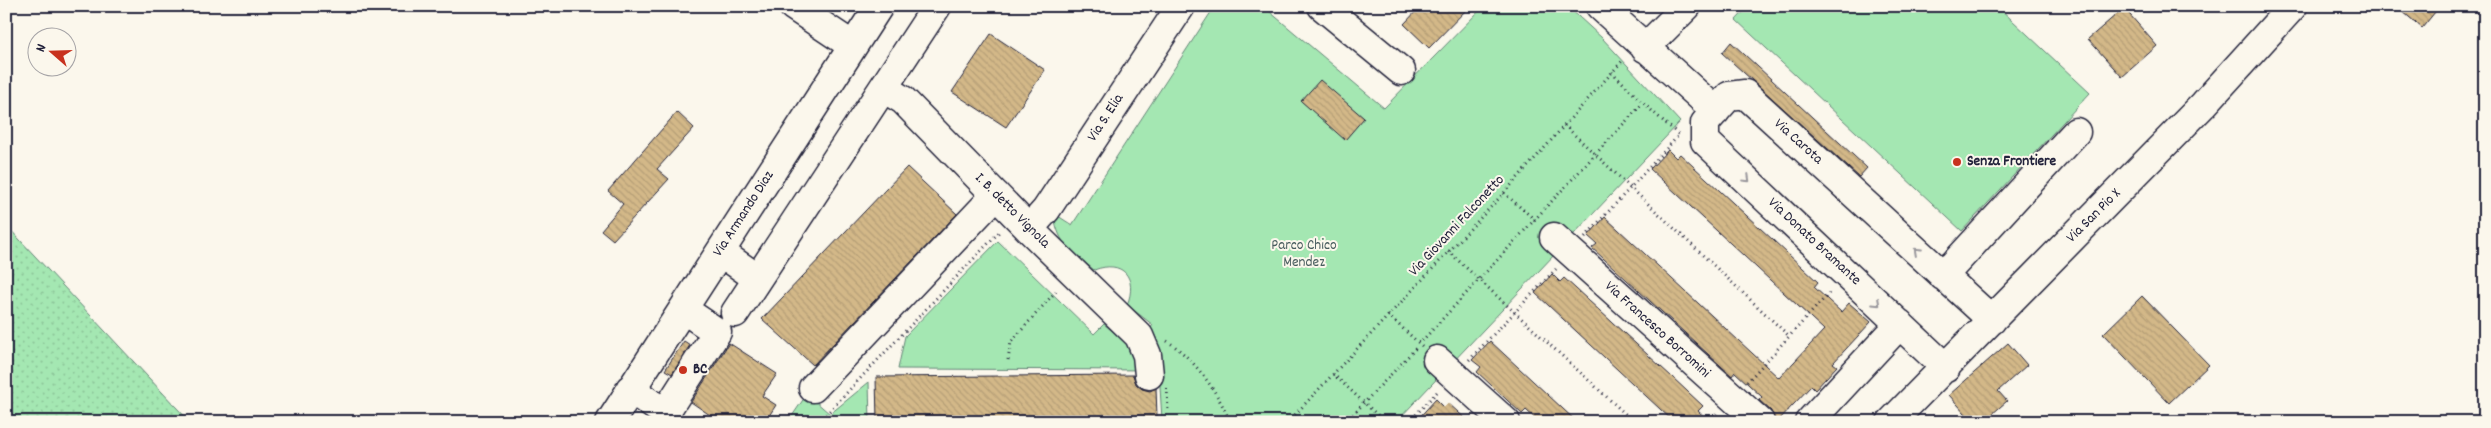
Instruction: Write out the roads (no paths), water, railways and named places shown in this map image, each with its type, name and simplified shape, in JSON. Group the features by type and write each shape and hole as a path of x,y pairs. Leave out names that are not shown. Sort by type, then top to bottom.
{"street":[{"path":"793,6 854,46"},
{"name":"Via Armando Diaz","path":"610,422 879,6"},
{"path":"735,313 937,6"},
{"name":"Via S. Elia","path":"1022,222 1046,210 1181,6"},
{"path":"1322,6 1401,71"},
{"path":"1600,6 1716,111"},
{"path":"1642,45 1687,6"},
{"name":"Via San Pio X","path":"1891,422 2204,104 2291,7"},
{"name":"I. B. detto Vignola","path":"884,89 903,100 1022,222 1074,272 1150,336 1147,355 1149,375"},
{"name":"Via Carota","path":"1716,111 1729,96 1745,94 1992,320"},
{"name":"Via Donato Bramante","path":"1716,111 1705,123 1705,141 1946,368"},
{"path":"1943,276 2076,132"},
{"path":"813,388 996,195"},
{"name":"Via Francesco Borromini","path":"1544,229 1760,422"},
{"path":"720,252 757,278"},
{"path":"630,389 665,413 717,332 682,309"},
{"path":"1809,422 1900,324"},
{"path":"1429,352 1506,422"}],"place":[{"name":"Senza Frontiere","path":"1957,162"},
{"name":"BC","path":"683,370"}],"park label":[{"name":"Parco Chico Mendez","path":"1304,254"}]}
